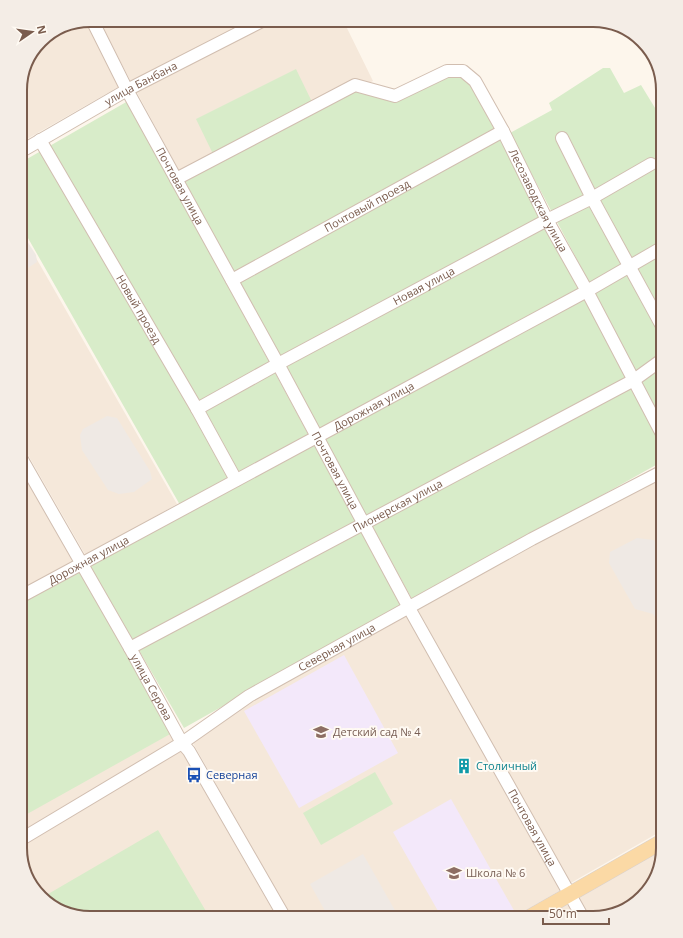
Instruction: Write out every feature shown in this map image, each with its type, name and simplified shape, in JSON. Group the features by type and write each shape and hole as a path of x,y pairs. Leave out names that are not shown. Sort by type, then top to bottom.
{"main road":[{"path":"540,911 656,845"}],"street":[{"name":"Почтовая улица","path":"96,27 176,179 278,364 409,608 579,911"},
{"name":"улица Банбана","path":"27,148 128,90 250,27"},
{"name":"Лесозаводская улица","path":"176,179 355,85 395,96 447,70 463,71 475,81 503,131 547,220 587,291 656,422"},
{"name":"Почтовый проезд","path":"232,280 503,131"},
{"path":"562,138 592,198 656,315"},
{"name":"Новый проезд","path":"40,140 197,409 236,480"},
{"name":"Новая улица","path":"197,409 547,220 592,198 651,164"},
{"name":"Дорожная улица","path":"27,593 587,291 656,251"},
{"name":"Пионерская улица","path":"130,648 634,380 656,364"},
{"name":"улица Серова","path":"27,468 130,648 182,743 192,756 281,911"},
{"name":"Северная улица","path":"27,836 182,743 249,696 532,539 656,475"}],"shaded area":[{"path":"90,27 120,86 27,139 27,86 29,74 38,55 40,52 52,52 52,40 66,32 78,28"},
{"path":"102,27 346,27 373,81 183,178"},
{"path":"27,241 36,255 37,262 27,268"},
{"path":"27,242 177,504 86,556 27,453"},
{"path":"107,416 117,418 150,471 152,479 134,492 119,494 108,490 82,450 80,435 83,429"},
{"path":"656,475 656,834 569,884 417,608"},
{"path":"27,481 273,911 78,910 62,905 48,895 35,880 29,864 27,848"},
{"path":"637,538 654,540 656,544 656,618 653,614 635,609 609,563 610,552"},
{"path":"407,616 561,890 524,911 288,911 189,736"},
{"name":"Детский сад № 4","path":"344,655 398,753 299,808 244,711"},
{"name":"Школа № 6","path":"451,799 514,911 438,911 393,832"},
{"path":"655,853 654,864 648,880 638,893 625,903 609,909 585,911 577,897"},
{"path":"363,854 395,911 325,911 310,884"},
{"path":"567,902 572,911 552,911"}],"green space":[{"path":"603,68 610,68 624,93 641,85 656,110 656,409 510,133 552,110 549,103"},
{"path":"296,69 313,104 213,154 196,119"},
{"path":"448,76 461,77 471,85 656,434 656,465 413,601 183,178 354,91 396,102"},
{"path":"128,101 401,606 184,728 89,564 184,512 27,236 27,159"},
{"path":"78,570 172,733 27,814 27,598"},
{"path":"375,772 393,804 321,845 303,813"},
{"path":"158,830 206,911 86,911 62,905 47,894"}],"place":[{"name":"Детский сад № 4","path":"321,732"},
{"name":"Столичный","path":"464,766"},
{"name":"Северная","path":"194,775"},
{"name":"Школа № 6","path":"454,873"}]}
